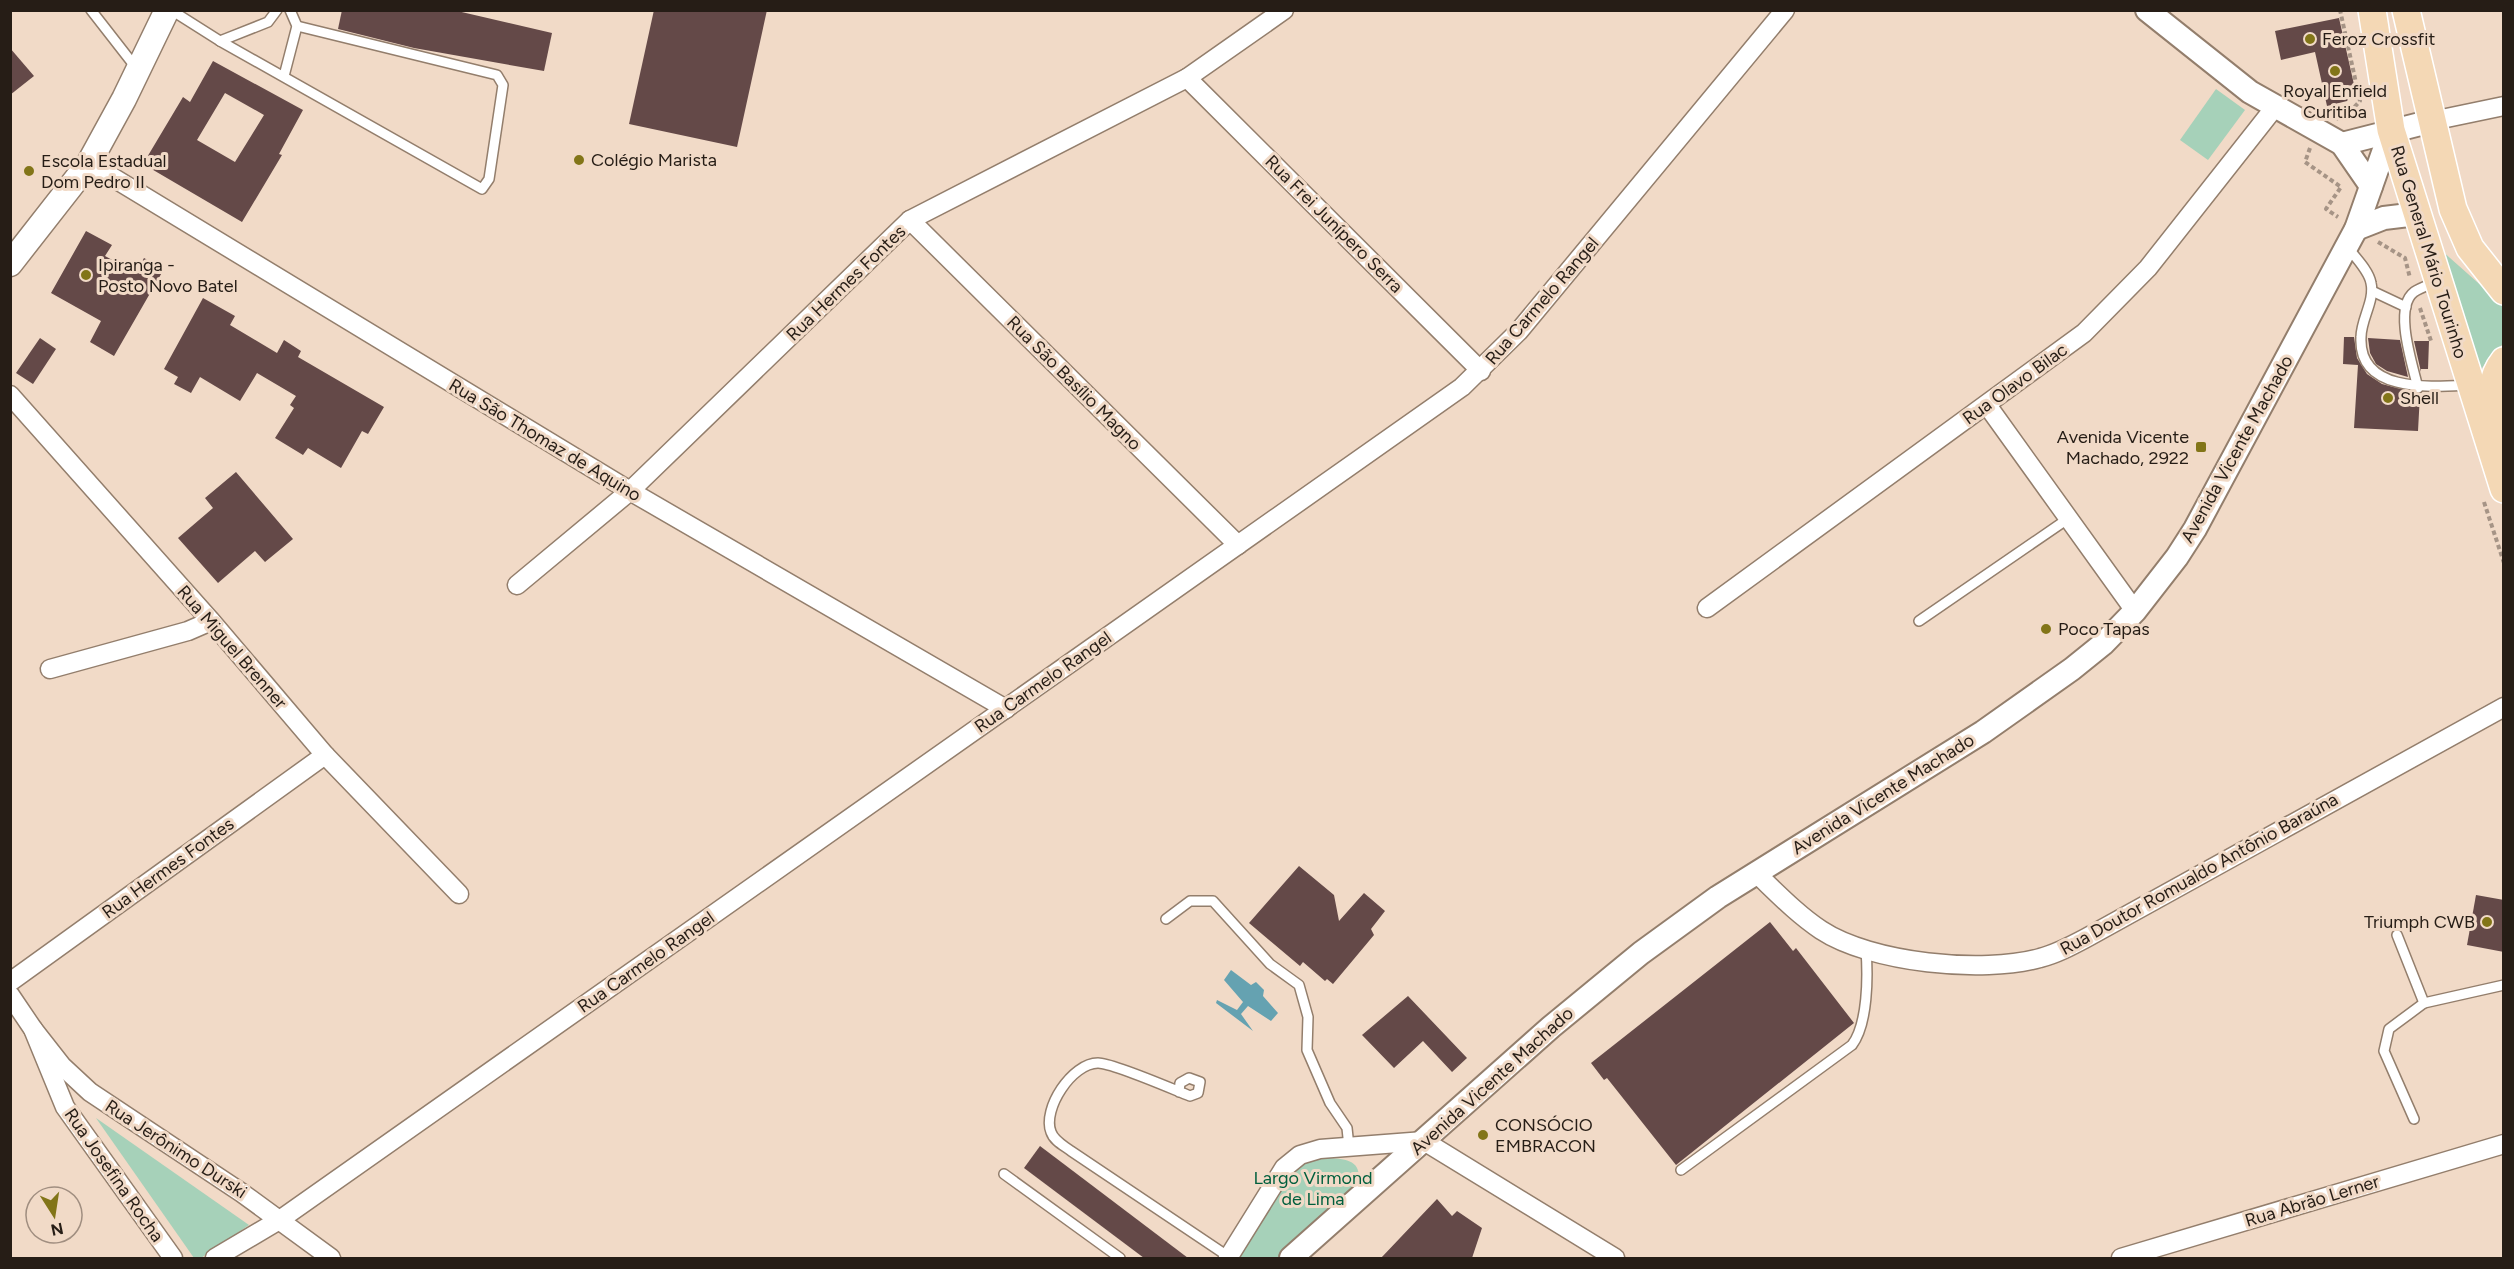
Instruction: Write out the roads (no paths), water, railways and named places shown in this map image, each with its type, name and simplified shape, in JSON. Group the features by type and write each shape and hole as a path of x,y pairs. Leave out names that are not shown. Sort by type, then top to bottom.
{"main road":[{"path":"10,264 89,164 139,71 167,10"},
{"name":"Rua General Mário Tourinho","path":"2372,10 2391,130 2417,214 2426,287 2471,385 2497,492"},
{"path":"2406,10 2446,185 2461,229 2479,261 2503,290"},
{"path":"2497,492 2492,384 2496,371 2504,361"}],"street":[{"name":"Rua Hermes Fontes","path":"517,585 630,491 910,220 1187,78 1284,10"},
{"name":"Rua Carmelo Rangel","path":"215,1258 281,1219 1443,400 1481,370 1519,331 1785,10"},
{"path":"2147,10 2250,92 2342,144 2371,186"},
{"name":"Rua Frei Junípero Serra","path":"1187,78 1481,370"},
{"path":"2342,144 2391,130 2504,106"},
{"name":"Rua Olavo Bilac","path":"1707,608 2076,339 2116,303 2181,228 2275,107"},
{"name":"Avenida Vicente Machado","path":"1291,1258 1593,992 1677,926 1756,873 2032,699 2103,644 2135,611 2177,557 2195,529 2352,238 2391,130"},
{"name":"Rua São Thomaz de Aquino","path":"89,164 630,491 1006,709"},
{"path":"2352,238 2384,218 2417,214"},
{"name":"Rua São Basílio Magno","path":"910,220 1238,545"},
{"name":"Rua Miguel Brenner","path":"10,395 211,621 325,755 459,894"},
{"path":"1987,405 2135,611"},
{"path":"50,669 188,631 211,621"},
{"name":"Rua Doutor Romualdo Antônio Baraúna","path":"1756,873 1801,915 1822,931 1866,950 1902,959 1968,964 2018,962 2061,951 2504,707"},
{"name":"Rua Hermes Fontes","path":"10,982 325,755"},
{"name":"Rua Josefina Rocha","path":"10,995 33,1029 65,1107 173,1258"},
{"name":"Rua Jerônimo Durski","path":"33,1029 62,1066 90,1092 281,1219 331,1258"},
{"path":"65,1107 90,1092"},
{"path":"1229,1258 1291,1161 1311,1150 1424,1141 1616,1258"},
{"name":"Rua Abrão Lerner","path":"2121,1258 2504,1144"}],"lane":[{"path":"91,10 139,71"},
{"path":"171,10 220,41 482,189 489,179 503,85 496,75 297,26"},
{"path":"220,41 268,22 277,10"},
{"path":"284,76 297,26 290,10"},
{"path":"2352,238 2369,276 2372,291 2360,338 2365,359 2382,378 2418,387 2471,385"},
{"path":"2418,387 2407,340 2406,307 2426,287"},
{"path":"2372,291 2406,307"},
{"path":"1919,621 2068,518"},
{"path":"1166,919 1190,901 1213,901 1270,964 1299,985 1308,1017 1307,1050 1330,1103 1347,1128 1349,1147"},
{"path":"2397,935 2424,1003"},
{"path":"1682,1170 1852,1045 1860,1035 1868,974 1866,950"},
{"path":"2414,1119 2384,1051 2389,1029 2424,1003 2504,984"},
{"path":"1179,1092 1100,1063 1082,1065 1070,1075 1057,1096 1049,1129 1054,1139 1229,1258"},
{"path":"1004,1174 1120,1258"}],"water":[{"path":"1231,970 1251,985 1256,982 1264,990 1263,996 1278,1013 1271,1021 1248,1006 1241,1014 1253,1031 1216,1003 1217,1000 1237,1010 1243,1002 1224,980"}],"place":[{"name":"Feroz Crossfit","path":"2310,39"},
{"name":"Royal Enfield Curitiba","path":"2335,71"},
{"name":"Colégio Marista","path":"579,160"},
{"name":"Escola Estadual Dom Pedro II","path":"29,171"},
{"name":"Ipiranga - Posto Novo Batel","path":"86,275"},
{"name":"Shell","path":"2388,398"},
{"name":"Avenida Vicente Machado, 2922","path":"2201,447"},
{"name":"Poco Tapas","path":"2046,629"},
{"name":"Triumph CWB","path":"2487,922"},
{"name":"CONSÓCIO EMBRACON","path":"1483,1135"}],"park label":[{"name":"Largo Virmond de Lima","path":"1313,1188"}]}
